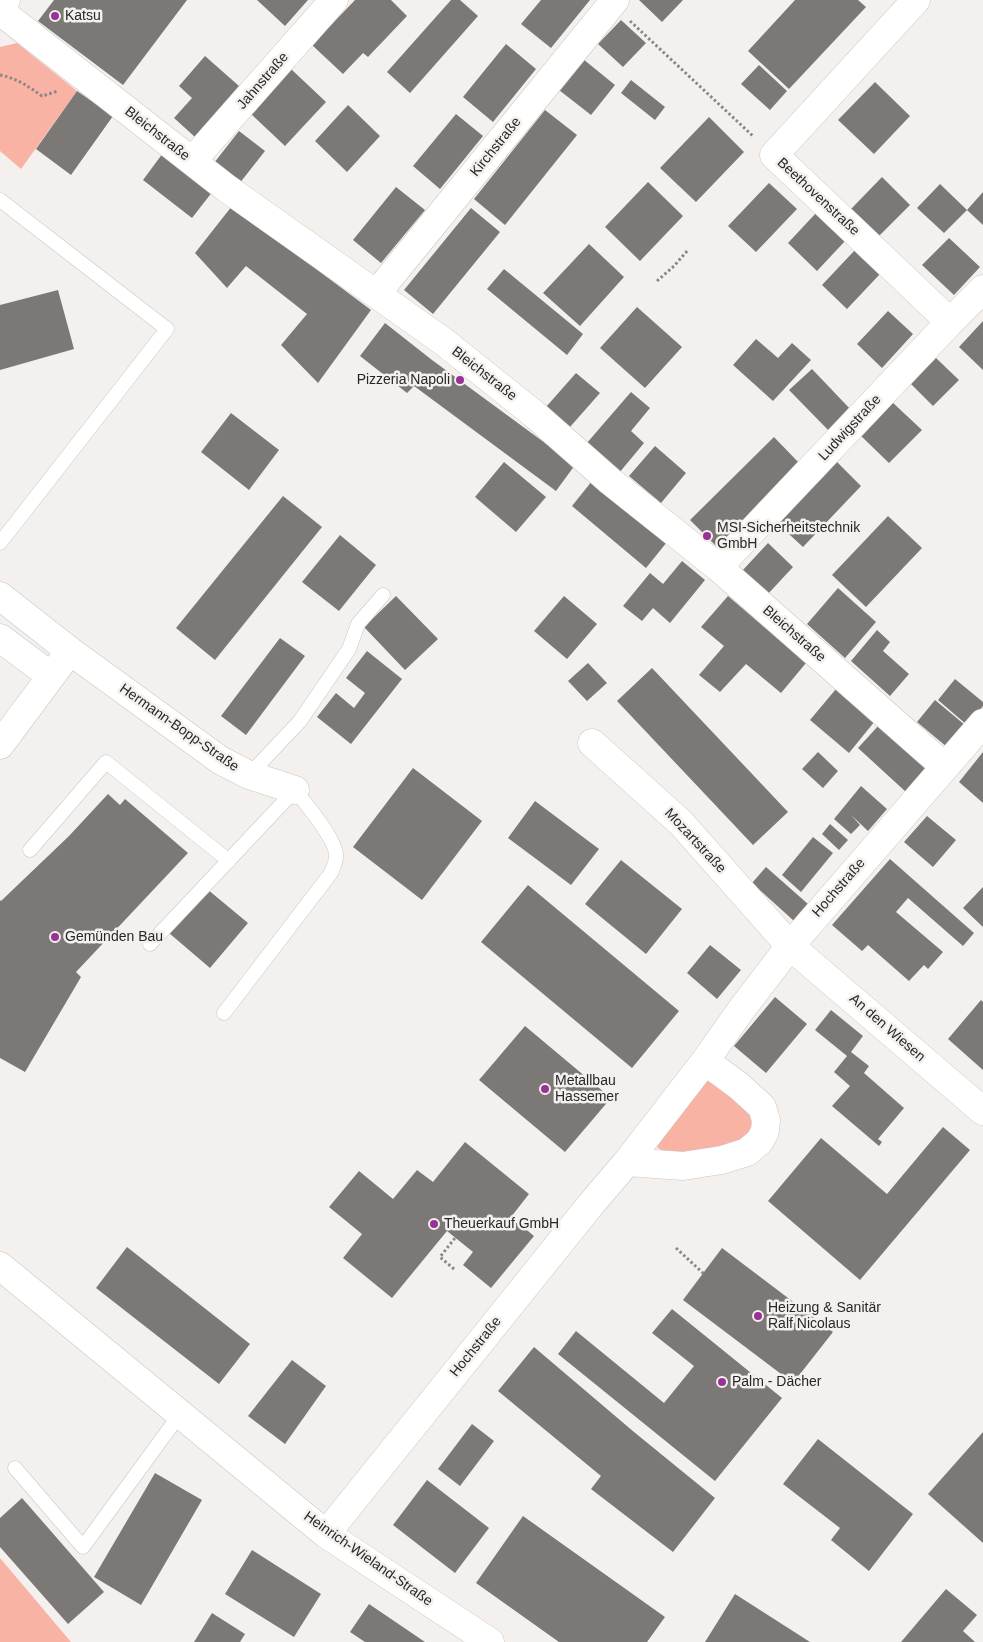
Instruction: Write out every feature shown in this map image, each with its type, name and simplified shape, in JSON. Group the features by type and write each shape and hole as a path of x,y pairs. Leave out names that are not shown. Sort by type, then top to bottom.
{"street":[{"path":"0,10 6,0"},
{"name":"Jahnstraße","path":"192,161 334,0"},
{"name":"Beethovenstraße","path":"916,0 774,155 950,322"},
{"name":"Kirchstraße","path":"377,293 613,2"},
{"name":"Bleichstraße","path":"0,10 73,69 234,193 444,342 534,414 610,481 718,568 944,766"},
{"name":"Ludwigstraße","path":"718,568 983,289"},
{"name":"Hermann-Bopp-Straße","path":"0,596 220,760 249,775 295,790"},
{"path":"0,638 51,676"},
{"path":"0,744 70,650"},
{"name":"Hochstraße","path":"326,1534 627,1162 790,946 983,723"},
{"name":"Mozartstraße","path":"592,743 681,823 790,946"},
{"name":"An den Wiesen","path":"790,946 983,1111"},
{"path":"627,1162 683,1166 712,1162 748,1152 760,1141 765,1131 766,1120 762,1107 740,1086 705,1061"},
{"name":"Heinrich-Wieland-Straße","path":"0,1266 326,1534 490,1642"}],"lane":[{"path":"0,200 166,330 0,543"},
{"path":"249,775 300,721 349,649 358,624 384,595"},
{"path":"30,850 106,762 229,861"},
{"path":"150,944 295,790 320,821 329,838 336,856 331,873 224,1013"},
{"path":"16,1468 83,1547 180,1414"}],"path":[{"path":"613,2 774,155"},
{"path":"0,75 20,81 42,96 59,91 73,69"},
{"path":"657,281 688,250"},
{"path":"454,1269 440,1257 456,1238"},
{"path":"676,1248 704,1274"}],"shaded area":[{"path":"17,43 77,91 21,169 0,151 0,47"},
{"path":"703,1080 708,1081 746,1107 753,1120 749,1134 744,1141 729,1149 671,1157 654,1145"},
{"path":"0,1558 71,1642 0,1642"}],"building":[{"path":"54,0 187,0 123,85 38,21"},
{"path":"257,0 308,0 285,26"},
{"path":"355,0 391,0 407,16 368,57 363,53 343,74 312,45"},
{"path":"451,0 460,0 478,16 410,93 387,72"},
{"path":"541,0 590,0 551,48 521,24"},
{"path":"639,0 683,0 662,22"},
{"path":"795,0 858,0 866,7 789,89 748,51"},
{"path":"621,20 646,43 623,67 598,44"},
{"path":"506,44 536,69 493,122 463,97"},
{"path":"205,56 239,86 195,137 174,118 192,98 179,86"},
{"path":"583,59 615,85 591,115 559,90"},
{"path":"759,65 787,91 770,110 741,84"},
{"path":"291,69 326,102 285,146 250,113"},
{"path":"631,80 665,107 655,120 621,93"},
{"path":"875,82 910,116 874,154 838,120"},
{"path":"77,91 113,116 71,175 36,149"},
{"path":"348,105 380,136 347,172 315,141"},
{"path":"545,110 577,135 505,225 474,199"},
{"path":"456,114 483,136 440,189 413,166"},
{"path":"709,117 744,152 696,202 660,168"},
{"path":"239,131 265,151 239,184 214,163"},
{"path":"163,153 213,191 192,218 143,180"},
{"path":"882,177 910,205 879,236 851,209"},
{"path":"648,182 683,216 640,261 605,227"},
{"path":"769,183 797,209 756,252 728,226"},
{"path":"940,184 967,210 944,233 917,208"},
{"path":"396,187 425,210 381,263 353,240"},
{"path":"983,192 983,225 967,210"},
{"path":"232,206 371,310 318,383 281,345 307,314 246,266 227,288 195,253"},
{"path":"471,208 500,232 433,314 404,290"},
{"path":"816,213 846,240 817,271 788,243"},
{"path":"949,238 980,267 954,295 922,265"},
{"path":"589,244 624,277 580,326 543,293"},
{"path":"855,250 880,274 847,309 822,285"},
{"path":"504,269 583,334 567,355 487,289"},
{"path":"58,290 74,349 0,370 0,305"},
{"path":"637,307 682,347 645,388 600,348"},
{"path":"888,311 913,334 882,368 857,344"},
{"path":"983,321 983,370 959,347"},
{"path":"385,323 432,360 575,465 556,491 414,386 407,393 360,356"},
{"path":"756,339 778,358 792,343 811,360 773,401 733,365"},
{"path":"936,358 959,380 933,406 911,384"},
{"path":"812,369 853,412 831,433 789,390"},
{"path":"576,373 600,393 570,427 546,407"},
{"path":"631,392 650,408 631,431 644,443 619,473 586,444"},
{"path":"891,401 922,430 889,463 859,434"},
{"path":"231,413 279,450 249,490 201,452"},
{"path":"774,437 801,465 718,548 690,520"},
{"path":"655,446 686,473 661,503 629,476"},
{"path":"504,462 546,497 516,532 475,497"},
{"path":"837,462 861,486 803,547 778,524"},
{"path":"592,481 667,542 646,568 572,506"},
{"path":"283,496 322,527 215,660 176,628"},
{"path":"888,516 922,548 866,607 832,575"},
{"path":"340,535 376,565 339,611 302,582"},
{"path":"768,543 793,567 767,595 742,571"},
{"path":"682,561 705,580 670,623 653,608 642,621 623,606 650,573 663,584"},
{"path":"838,588 876,622 845,658 807,624"},
{"path":"396,596 438,639 405,670 364,627"},
{"path":"564,596 597,624 567,659 534,631"},
{"path":"728,596 806,663 781,693 746,664 720,692 699,675 724,646 701,627"},
{"path":"877,630 890,642 883,651 909,674 890,696 851,661"},
{"path":"280,638 305,656 246,735 221,716"},
{"path":"367,651 402,679 351,744 317,717 336,693 354,708 365,693 346,678"},
{"path":"588,663 607,683 587,701 568,681"},
{"path":"652,668 788,812 753,845 617,701"},
{"path":"955,679 983,702 983,706 967,725 938,700"},
{"path":"836,689 875,721 849,753 810,720"},
{"path":"935,700 965,725 947,747 917,722"},
{"path":"879,725 927,766 906,792 858,748"},
{"path":"818,752 838,771 823,788 802,769"},
{"path":"983,752 983,803 959,782"},
{"path":"413,768 482,821 422,900 353,847"},
{"path":"861,786 887,809 868,831 851,815 860,825 851,834 834,819"},
{"name":"Gemünden Bau","path":"108,794 120,805 125,799 188,853 76,972 81,977 25,1072 0,1058 0,900 69,836"},
{"path":"535,801 599,849 571,885 508,838"},
{"path":"927,816 956,840 933,867 904,842"},
{"path":"830,824 848,840 839,850 822,834"},
{"path":"813,837 833,853 801,892 782,875"},
{"path":"890,859 974,933 963,946 908,898 896,912 943,952 928,969 924,965 909,981 868,945 862,951 832,925"},
{"path":"621,860 682,909 646,954 585,904"},
{"path":"766,867 808,904 794,921 752,883"},
{"path":"528,885 679,1011 632,1068 481,942"},
{"path":"983,887 983,927 963,908"},
{"path":"207,889 248,923 210,968 169,933"},
{"path":"710,945 741,970 717,999 687,973"},
{"path":"775,997 807,1024 766,1073 734,1046"},
{"path":"981,1000 983,1002 983,1070 948,1039"},
{"path":"831,1010 863,1036 851,1052 869,1066 864,1073 904,1108 878,1139 882,1142 879,1146 832,1106 850,1086 834,1072 847,1056 815,1030"},
{"name":"Metallbau Hassemer","path":"525,1026 611,1098 565,1152 479,1080"},
{"path":"943,1127 970,1150 860,1280 768,1201 821,1138 887,1194"},
{"name":"Theuerkauf GmbH","path":"465,1142 529,1194 511,1217 534,1236 491,1288 463,1265 473,1252 447,1231 392,1298 343,1258 362,1234 329,1207 359,1171 393,1199 417,1170 433,1182"},
{"path":"127,1247 250,1344 219,1384 96,1288"},
{"name":"Heizung & Sanitär Ralf Nicolaus","path":"722,1248 833,1332 793,1383 683,1300"},
{"name":"Palm - Dächer","path":"672,1309 782,1398 715,1481 558,1354 576,1331 664,1403 694,1366 652,1333"},
{"path":"534,1347 715,1498 673,1552 591,1489 601,1476 498,1391"},
{"path":"292,1360 326,1386 285,1444 248,1416"},
{"path":"472,1424 494,1441 460,1486 438,1469"},
{"path":"983,1432 983,1543 928,1494"},
{"path":"818,1439 913,1514 869,1571 831,1540 840,1528 783,1484"},
{"path":"155,1473 202,1500 141,1605 94,1577"},
{"path":"427,1480 489,1528 455,1573 393,1525"},
{"path":"22,1498 104,1592 68,1624 0,1547 0,1518"},
{"path":"523,1516 665,1617 647,1642 559,1642 476,1583"},
{"path":"252,1550 321,1594 294,1637 225,1594"},
{"path":"946,1589 977,1615 963,1631 975,1642 901,1642"},
{"path":"735,1594 810,1642 705,1642"},
{"path":"369,1604 425,1642 365,1642 350,1632"},
{"path":"212,1613 245,1634 240,1642 194,1642"}],"place":[{"name":"Katsu","path":"55,16"},
{"name":"Pizzeria Napoli","path":"460,380"},
{"name":"MSI-Sicherheitstechnik GmbH","path":"707,536"},
{"name":"Gemünden Bau","path":"55,937"},
{"name":"Metallbau Hassemer","path":"545,1089"},
{"name":"Theuerkauf GmbH","path":"434,1224"},
{"name":"Heizung & Sanitär Ralf Nicolaus","path":"758,1316"},
{"name":"Palm - Dächer","path":"722,1382"}]}
